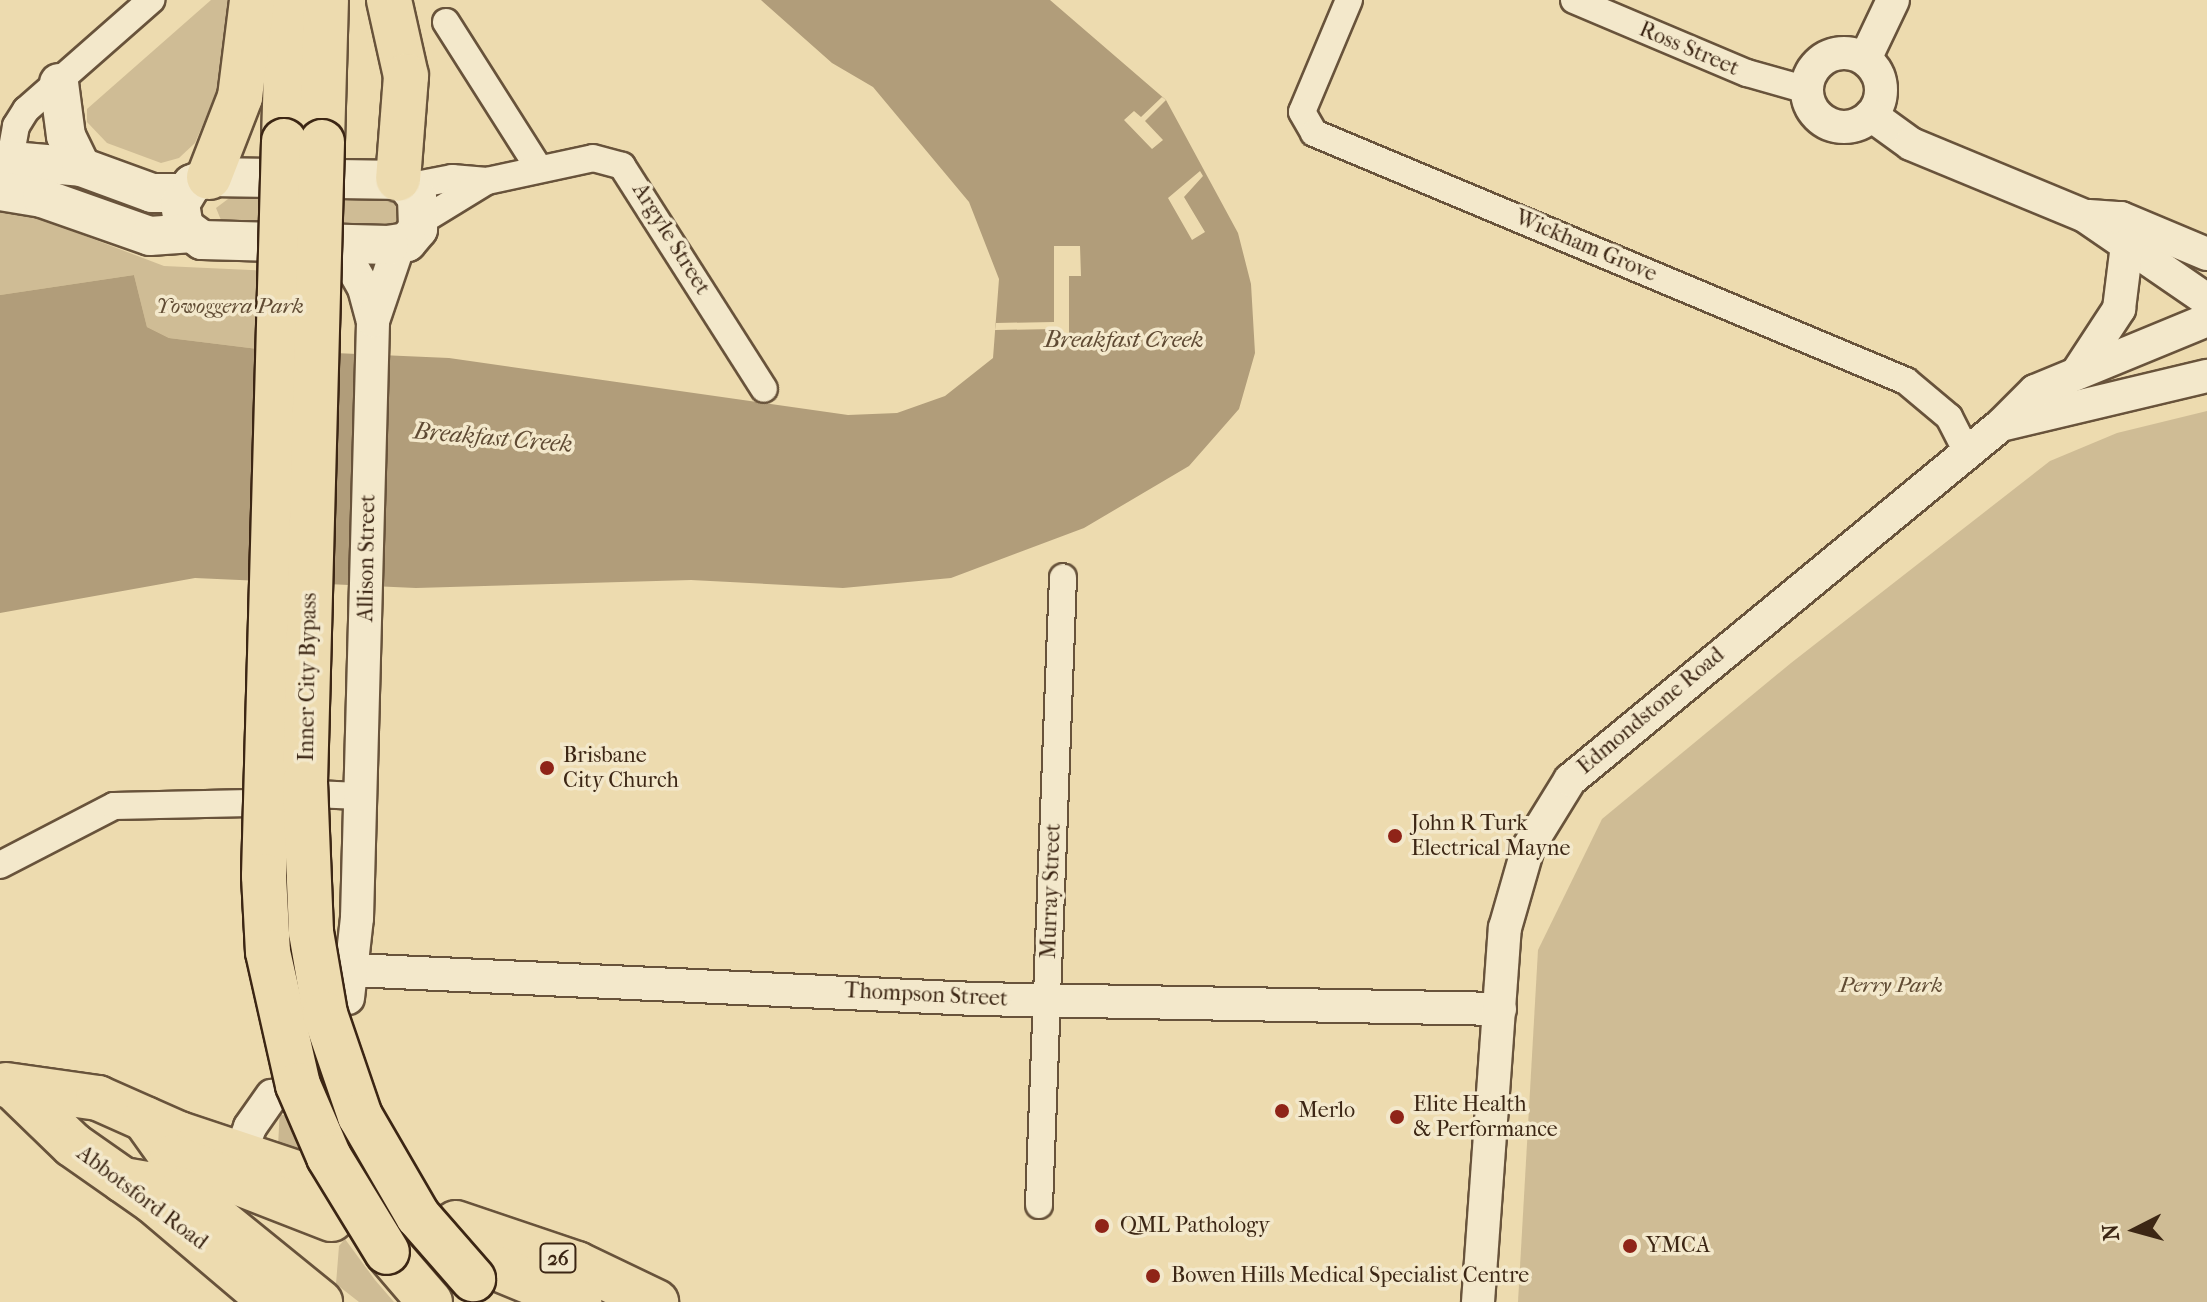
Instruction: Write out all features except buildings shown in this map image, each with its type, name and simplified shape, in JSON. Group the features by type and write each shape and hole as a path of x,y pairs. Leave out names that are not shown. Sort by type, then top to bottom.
{"highway":[{"path":"196,185 240,97 252,0"},
{"name":"Inner City Bypass","path":"288,0 303,142 305,782 311,932 325,1014 360,1116 411,1206 489,1284"},
{"name":"Inner City Bypass","path":"326,0 303,142 264,876 268,952 298,1085 329,1157 387,1252 430,1302"},
{"path":"389,0 406,76 405,182"},
{"name":"Abbotsford Road","path":"8,1086 98,1098 145,1119 172,1157 238,1171"},
{"name":"Abbotsford Road","path":"8,1086 73,1145 123,1180 182,1190 270,1281"},
{"path":"311,1187 238,1171 270,1281 320,1302"},
{"name":"26","path":"456,1223 577,1264 656,1302"},
{"path":"489,1284 579,1302"}],"main road":[{"path":"59,83 66,136 81,167"},
{"path":"81,167 152,193 196,185 405,182 410,233 339,244 209,241 189,233 150,236 42,198 4,176 81,167"},
{"path":"189,233 180,216 196,185"}],"street":[{"path":"4,176 20,118 151,0"},
{"name":"Wickham Grove","path":"1349,0 1302,112 1314,133 1906,381 1949,417 1966,450"},
{"name":"Ross Street","path":"1574,0 1747,73 1807,90"},
{"path":"1865,59 1893,0"},
{"path":"446,22 538,167"},
{"path":"1832,55 1865,59 1874,68 1881,92 1871,115 1861,123 1837,126 1816,113 1807,90 1814,68 1832,55"},
{"path":"1871,115 1911,144 2085,216 2207,300"},
{"name":"Argyle Street","path":"410,233 487,181 538,167 593,158 622,166 764,389"},
{"name":"Argyle Street","path":"405,182 452,178 487,181"},
{"path":"2085,216 2121,218 2207,254"},
{"name":"Allison Street","path":"373,321 410,233"},
{"name":"Allison Street","path":"339,244 364,288 373,321 361,796 350,984"},
{"path":"2077,373 2119,309 2127,245"},
{"name":"Edmondstone Road","path":"1478,1302 1505,928 1517,874 1539,827 1570,780 1966,450 2001,425 2035,391 2207,320"},
{"name":"Edmondstone Road","path":"2001,425 2207,376"},
{"name":"Murray Street","path":"1039,1205 1063,577"},
{"path":"0,865 93,813 127,803 361,796"},
{"name":"Thompson Street","path":"350,984 1500,1009"},
{"path":"238,1171 250,1127 272,1096"}],"green space":[{"path":"211,0 235,0 224,75 195,143 179,158 161,163 107,143 87,122 87,109"},
{"path":"232,196 387,198 401,205 401,219 387,225 231,224 221,220 216,208"},
{"name":"Yowoggera Park","path":"0,209 22,212 164,266 270,271 266,350 169,338 147,327 134,275 0,295"},
{"name":"Perry Park","path":"2207,411 2207,1302 1518,1302 1538,950 1602,819 1791,663 2050,461 2117,433"},
{"path":"345,1239 394,1302 359,1302 336,1284 339,1246"}],"water":[{"name":"Breakfast Creek","path":"761,0 1050,0 1166,100 1238,233 1251,284 1255,353 1239,409 1189,466 1084,528 951,578 843,588 691,580 416,588 195,578 0,613 0,295 134,275 147,327 169,338 266,350 449,358 848,415 897,413 945,396 993,358 999,279 969,202 873,87 832,63"}],"pier":[{"path":"1162,97 1166,100 1145,121 1163,140 1152,149 1124,120 1134,111 1141,117"},
{"path":"1200,171 1203,176 1184,197 1205,232 1192,240 1168,198"},
{"path":"1054,246 1080,246 1081,276 1069,276 1069,335 1054,335 1054,329 995,330 996,323 1054,322"}],"tunnel":[{"path":"294,1148 297,1085"}],"place":[{"name":"Brisbane City Church","path":"547,768"},
{"name":"John R Turk Electrical Mayne","path":"1395,836"},
{"name":"Merlo","path":"1282,1111"},
{"name":"Elite Health & Performance","path":"1397,1117"},
{"name":"QML Pathology","path":"1102,1226"},
{"name":"YMCA","path":"1630,1246"},
{"name":"Bowen Hills Medical Specialist Centre","path":"1153,1276"}]}
